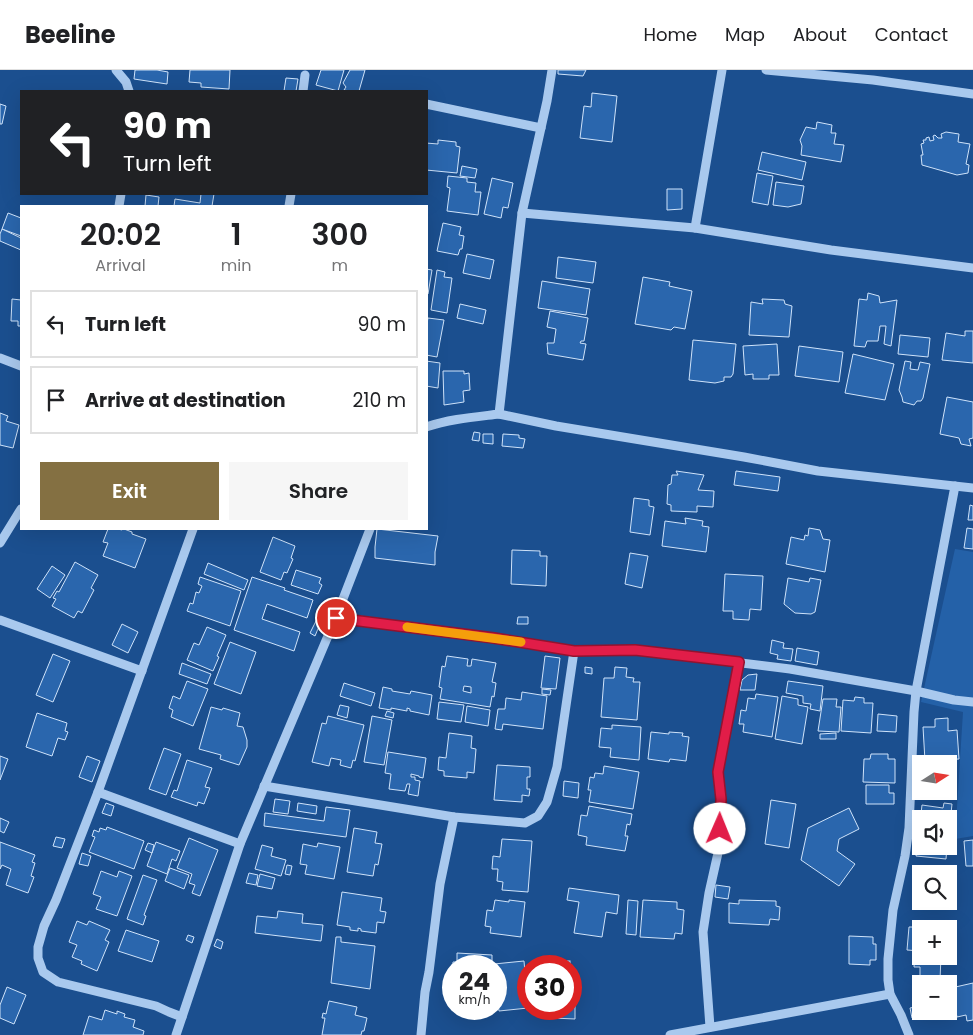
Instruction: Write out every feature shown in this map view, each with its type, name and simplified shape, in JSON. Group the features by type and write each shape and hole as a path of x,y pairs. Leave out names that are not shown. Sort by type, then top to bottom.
{"street":[{"path":"116,70 126,82 129,90"},
{"path":"499,414 522,213 552,70"},
{"path":"695,228 722,70"},
{"path":"766,70 873,80 973,94"},
{"path":"873,80 875,70"},
{"path":"303,90 305,75"},
{"path":"428,104 541,128"},
{"path":"522,213 695,228 831,250 973,268"},
{"path":"0,358 20,366"},
{"path":"428,426 462,418 499,414 556,426 818,471 973,488"},
{"path":"908,1035 901,1015 890,994 888,959 893,910 906,856 909,828 916,691 955,486"},
{"path":"0,544 20,511"},
{"path":"182,1017 156,1006 58,982 43,972 38,958 38,947 44,926 98,792 193,530"},
{"path":"176,1035 240,844 336,618 370,530"},
{"path":"336,618 494,638 574,651 635,650 739,662 790,669 973,702"},
{"path":"0,620 142,671"},
{"path":"264,786 454,817 525,823 538,816 546,802 557,767 574,651"},
{"path":"710,1026 704,932 709,893 718,853 721,799 718,772 739,662"},
{"path":"98,792 240,844"},
{"path":"422,1035 425,992 440,884 454,817"},
{"path":"670,1035 710,1026 890,994"}],"shaded area":[{"path":"955,549 973,552 973,836 957,839 957,810 963,712 921,702"}],"building":[{"path":"135,70 168,72 167,84 134,79"},
{"path":"190,70 230,70 229,89 201,87 201,83 189,82"},
{"path":"321,70 344,70 338,90 316,85"},
{"path":"350,70 365,70 359,90 344,90 346,87 343,83"},
{"path":"558,70 586,70 583,76 558,74"},
{"path":"286,78 298,79 296,90 284,90"},
{"path":"592,93 617,96 612,142 580,138 584,106 591,107"},
{"path":"0,104 6,106 2,124 0,124"},
{"path":"817,122 832,125 831,133 836,133 834,144 844,145 841,162 801,155 802,146 800,140 806,127 816,129"},
{"path":"946,132 959,134 958,142 970,144 966,164 969,165 968,173 957,175 922,165 921,144 924,143 923,140 929,137 930,141 934,140 933,136 935,135 938,138 942,138 941,134"},
{"path":"438,140 456,142 456,146 460,147 457,173 428,170 428,143 438,144"},
{"path":"762,152 806,162 802,180 758,170"},
{"path":"462,166 477,169 475,178 460,176"},
{"path":"757,173 773,176 768,205 752,202"},
{"path":"448,176 467,178 467,182 476,183 475,192 481,192 478,215 447,211 450,188 447,187"},
{"path":"492,178 513,183 508,208 503,207 501,218 484,214"},
{"path":"776,182 804,186 801,204 788,207 773,205"},
{"path":"667,189 682,189 682,209 667,210"},
{"path":"146,195 159,197 158,205 145,205"},
{"path":"201,195 214,195 212,205 174,205 175,199 200,203"},
{"path":"8,213 20,218 20,236 2,229"},
{"path":"443,223 461,227 459,235 464,236 462,249 460,249 458,255 437,251"},
{"path":"2,229 20,238 20,250 0,241"},
{"path":"467,254 494,260 490,279 463,273"},
{"path":"558,257 596,262 593,283 556,278"},
{"path":"428,269 432,270 428,294"},
{"path":"437,270 445,272 444,277 452,278 447,313 431,310"},
{"path":"643,277 670,282 669,286 692,291 685,329 674,327 671,330 635,324"},
{"path":"542,281 590,289 586,315 538,308"},
{"path":"868,293 879,296 880,303 897,300 891,346 884,344 886,326 880,326 878,341 867,341 865,347 854,346 859,299 867,300"},
{"path":"12,299 20,300 20,326 18,326 18,321 11,321"},
{"path":"762,299 784,300 785,304 792,306 789,337 749,335 751,302 763,304"},
{"path":"460,304 486,310 483,324 457,318"},
{"path":"550,311 588,318 584,341 580,343 586,344 583,360 548,354 547,343 554,343 556,329 547,327"},
{"path":"428,318 444,320 437,357 428,355"},
{"path":"965,331 973,331 973,363 942,360 946,333 965,336"},
{"path":"900,335 930,338 928,357 898,354"},
{"path":"693,340 736,344 733,374 731,377 724,377 724,381 715,383 689,380"},
{"path":"777,344 779,375 769,375 769,379 753,379 753,374 745,375 743,346"},
{"path":"799,346 843,352 839,382 795,376"},
{"path":"853,354 894,364 885,400 845,393"},
{"path":"428,361 440,363 438,388 428,386"},
{"path":"905,361 911,362 910,369 918,370 920,362 930,364 923,398 914,405 903,402 899,390"},
{"path":"443,371 464,371 464,374 469,373 470,390 463,391 464,402 444,405"},
{"path":"947,397 973,402 973,438 969,439 971,446 961,444 959,438 940,434"},
{"path":"0,413 8,416 6,421 19,425 13,448 0,445"},
{"path":"474,432 480,433 479,441 472,440"},
{"path":"483,434 493,434 493,444 483,443"},
{"path":"503,434 519,435 519,438 525,439 523,448 502,446"},
{"path":"676,471 704,475 698,490 714,491 713,507 697,506 697,512 671,511 671,505 667,504 668,485 671,484 672,475 678,475"},
{"path":"736,471 780,477 778,491 734,485"},
{"path":"634,498 649,500 649,506 654,507 650,535 630,532"},
{"path":"970,505 973,506 973,520 968,520"},
{"path":"685,518 703,521 702,526 709,527 706,552 662,546 665,521 686,524"},
{"path":"809,528 820,530 823,539 830,540 825,572 786,564 791,537 804,540 805,535 808,536"},
{"path":"967,528 973,529 973,549 964,548"},
{"path":"108,530 127,530 146,539 135,568 103,556 108,543 103,542"},
{"path":"377,530 438,536 435,565 375,558"},
{"path":"273,537 295,546 291,558 293,559 287,573 284,572 281,580 260,572"},
{"path":"512,550 540,551 540,556 547,556 546,586 511,584"},
{"path":"630,553 648,556 642,588 625,584"},
{"path":"75,562 98,575 91,588 94,590 82,613 78,611 74,618 52,606 56,599 53,598 57,591 59,592"},
{"path":"208,563 248,580 244,590 204,574"},
{"path":"52,566 65,575 50,598 37,589"},
{"path":"296,570 321,578 319,583 322,585 318,594 291,585"},
{"path":"725,574 763,576 761,610 750,609 749,620 733,619 733,611 723,611"},
{"path":"200,577 241,591 230,626 187,611 190,603 193,604 196,592 199,593 202,586 198,584"},
{"path":"252,577 313,600 307,618 267,604 262,619 300,632 294,651 234,630"},
{"path":"788,578 809,582 810,578 821,580 815,612 811,614 795,613 784,604"},
{"path":"518,617 528,617 528,624 517,624"},
{"path":"316,621 320,624 315,636 310,633"},
{"path":"122,624 138,632 128,653 112,645"},
{"path":"207,627 226,635 213,671 187,660 194,643 199,645"},
{"path":"772,640 784,643 783,648 793,649 791,661 777,659 778,655 770,653"},
{"path":"230,642 256,652 241,694 214,684"},
{"path":"797,648 819,652 817,665 795,661"},
{"path":"53,654 70,661 53,702 36,695"},
{"path":"447,656 468,659 467,666 471,666 472,659 496,663 492,682 496,683 490,707 440,699 442,688 439,687 442,666 445,667","holes":["464,686 471,687 471,693 463,691"]},
{"path":"545,656 560,658 556,689 541,688"},
{"path":"182,663 211,674 207,684 179,674"},
{"path":"585,667 592,668 592,674 585,673"},
{"path":"615,667 627,668 626,677 634,678 633,682 640,682 637,720 601,717 604,678 614,678"},
{"path":"757,674 755,690 740,690 742,680 748,675"},
{"path":"187,681 208,689 193,726 171,717 173,710 169,708 173,696 180,699"},
{"path":"788,681 823,686 820,711 810,709 811,704 803,703 803,696 786,693"},
{"path":"344,683 375,693 371,706 340,696"},
{"path":"383,687 392,689 392,691 410,694 411,691 432,695 429,715 410,711 407,708 407,711 379,708"},
{"path":"542,689 551,690 550,695 542,694"},
{"path":"522,692 547,696 543,729 503,724 502,730 495,729 498,709 505,709 506,698 521,700"},
{"path":"756,694 778,697 772,737 743,732 744,724 739,724 741,710 746,711 748,698 755,699"},
{"path":"782,696 798,699 798,705 808,707 802,744 775,739"},
{"path":"855,697 864,698 864,703 873,703 871,733 841,731 843,700 854,701"},
{"path":"823,699 837,699 836,707 841,707 839,732 818,731"},
{"path":"439,702 464,705 461,722 437,719"},
{"path":"340,705 349,707 347,718 337,715"},
{"path":"467,706 490,710 488,726 465,722"},
{"path":"211,707 240,713 237,726 243,727 247,747 239,765 220,759 221,755 199,749"},
{"path":"387,711 394,713 393,718 385,716"},
{"path":"37,713 67,723 65,731 68,732 65,740 58,738 52,756 26,747"},
{"path":"878,714 897,716 896,732 877,731"},
{"path":"328,716 364,725 355,761 353,760 351,768 340,765 341,760 331,758 329,766 312,762 322,723 326,724"},
{"path":"372,716 392,720 384,765 364,762"},
{"path":"948,718 948,731 957,730 959,759 958,755 925,755 923,727 935,727 935,719"},
{"path":"612,725 641,727 639,760 610,757 611,748 599,747 601,728 612,729"},
{"path":"651,732 683,733 682,736 689,737 686,761 670,759 669,762 648,759"},
{"path":"449,733 472,736 471,748 476,749 474,773 467,772 467,778 444,776 444,771 438,770 439,757 446,758"},
{"path":"836,733 836,739 820,739 820,734"},
{"path":"164,748 181,754 166,795 149,789"},
{"path":"388,752 426,758 423,778 411,774 411,777 415,777 415,780 420,781 418,796 408,794 410,784 407,784 405,791 389,789 391,774 385,773"},
{"path":"871,754 888,754 888,759 895,759 895,783 863,782 864,759 870,759"},
{"path":"0,756 8,759 0,780"},
{"path":"87,756 100,761 92,782 79,777"},
{"path":"187,760 212,768 205,787 210,788 204,804 198,802 197,806 171,797 174,790 177,791"},
{"path":"497,765 530,767 530,777 527,777 527,789 530,789 529,796 522,795 522,802 494,800"},
{"path":"604,766 639,772 633,809 589,802 591,790 588,790 590,777 594,778 595,773 603,774"},
{"path":"564,781 579,783 578,798 563,796"},
{"path":"866,785 889,785 889,793 894,793 894,804 866,804"},
{"path":"275,799 290,801 288,814 273,812"},
{"path":"771,800 796,804 789,848 765,844"},
{"path":"106,803 114,806 111,816 102,813"},
{"path":"298,803 317,806 316,814 297,811"},
{"path":"944,803 952,804 951,810 921,810 922,805 943,808"},
{"path":"589,806 632,814 630,825 627,824 625,836 628,836 625,851 586,845 587,837 578,835 581,815 587,816"},
{"path":"326,807 350,810 346,837 264,826 265,813 324,821"},
{"path":"849,808 859,829 839,839 837,851 855,864 839,886 801,860 808,828"},
{"path":"0,818 9,822 4,833 0,831"},
{"path":"107,827 144,841 134,869 89,852 95,837 92,836 94,830 99,832 100,828 106,830"},
{"path":"354,828 377,832 375,843 382,844 378,865 375,864 373,876 347,872"},
{"path":"56,837 65,839 62,848 53,846"},
{"path":"189,838 218,850 200,896 192,893 195,885 189,883 192,874 177,868"},
{"path":"502,839 532,841 528,892 502,890 503,882 497,881 498,869 492,869 493,856 500,857"},
{"path":"973,840 973,866 966,866 964,841"},
{"path":"0,842 35,855 32,862 35,863 31,876 34,877 28,893 6,885 11,869 2,865 0,869"},
{"path":"156,842 180,851 176,861 172,859 167,874 147,866"},
{"path":"148,843 154,845 152,853 145,850"},
{"path":"318,843 340,847 334,879 305,874 307,865 300,864 303,844 317,847"},
{"path":"262,845 273,848 271,856 286,860 281,876 255,869"},
{"path":"82,853 91,856 88,866 79,864"},
{"path":"916,855 946,855 946,859"},
{"path":"287,865 292,866 290,875 285,874"},
{"path":"170,868 189,875 184,889 165,881"},
{"path":"101,871 117,877 119,871 132,876 117,916 96,909 101,897 93,894"},
{"path":"249,873 258,875 256,885 246,883"},
{"path":"260,874 275,878 272,889 257,886"},
{"path":"143,875 157,880 144,915 146,916 143,925 127,919"},
{"path":"716,885 730,887 728,899 715,897"},
{"path":"569,888 619,895 617,914 606,912 602,937 574,933 579,902 567,900"},
{"path":"342,892 382,898 380,911 386,912 384,923 377,922 376,933 361,931 358,928 358,931 350,930 350,927 337,925"},
{"path":"495,900 525,902 521,937 490,933 491,927 485,926 487,910 493,911"},
{"path":"628,900 638,901 636,935 626,934"},
{"path":"643,900 677,902 677,909 684,910 682,934 675,933 674,939 640,937"},
{"path":"739,900 776,901 776,906 780,907 779,920 770,919 769,925 729,923 729,903 739,904"},
{"path":"278,911 303,914 302,923 323,925 321,941 255,933 257,916 277,918"},
{"path":"77,921 87,925 89,921 110,930 105,940 109,942 97,971 81,964 82,961 72,957 77,945 69,942"},
{"path":"909,927 912,927 912,950 907,950"},
{"path":"126,930 159,941 152,962 118,951"},
{"path":"188,935 194,937 192,943 186,940"},
{"path":"849,936 873,937 873,944 876,944 876,960 870,960 870,965 849,964"},
{"path":"336,937 341,937 341,942 375,946 370,989 331,983"},
{"path":"217,939 223,942 221,949 214,946"},
{"path":"457,953 492,955 457,955"},
{"path":"517,962 517,1009 507,1010 507,963"},
{"path":"914,965 941,965 940,975 920,975 920,967 914,967"},
{"path":"973,983 973,1020 967,1021 966,1015 957,1017 957,987"},
{"path":"7,987 26,995 14,1024 0,1018 0,1005"},
{"path":"329,1001 357,1007 355,1015 367,1018 361,1035 322,1035 325,1018 322,1018 323,1013 326,1014"},
{"path":"105,1010 117,1014 117,1011 125,1014 124,1017 135,1020 133,1027 144,1031 143,1035 83,1035 89,1016 102,1020"}],"slow traffic":[{"path":"407,627 521,642"}],"route":[{"path":"336,618 494,638 574,651 635,650 739,662 718,772 721,799 720,829"}]}
